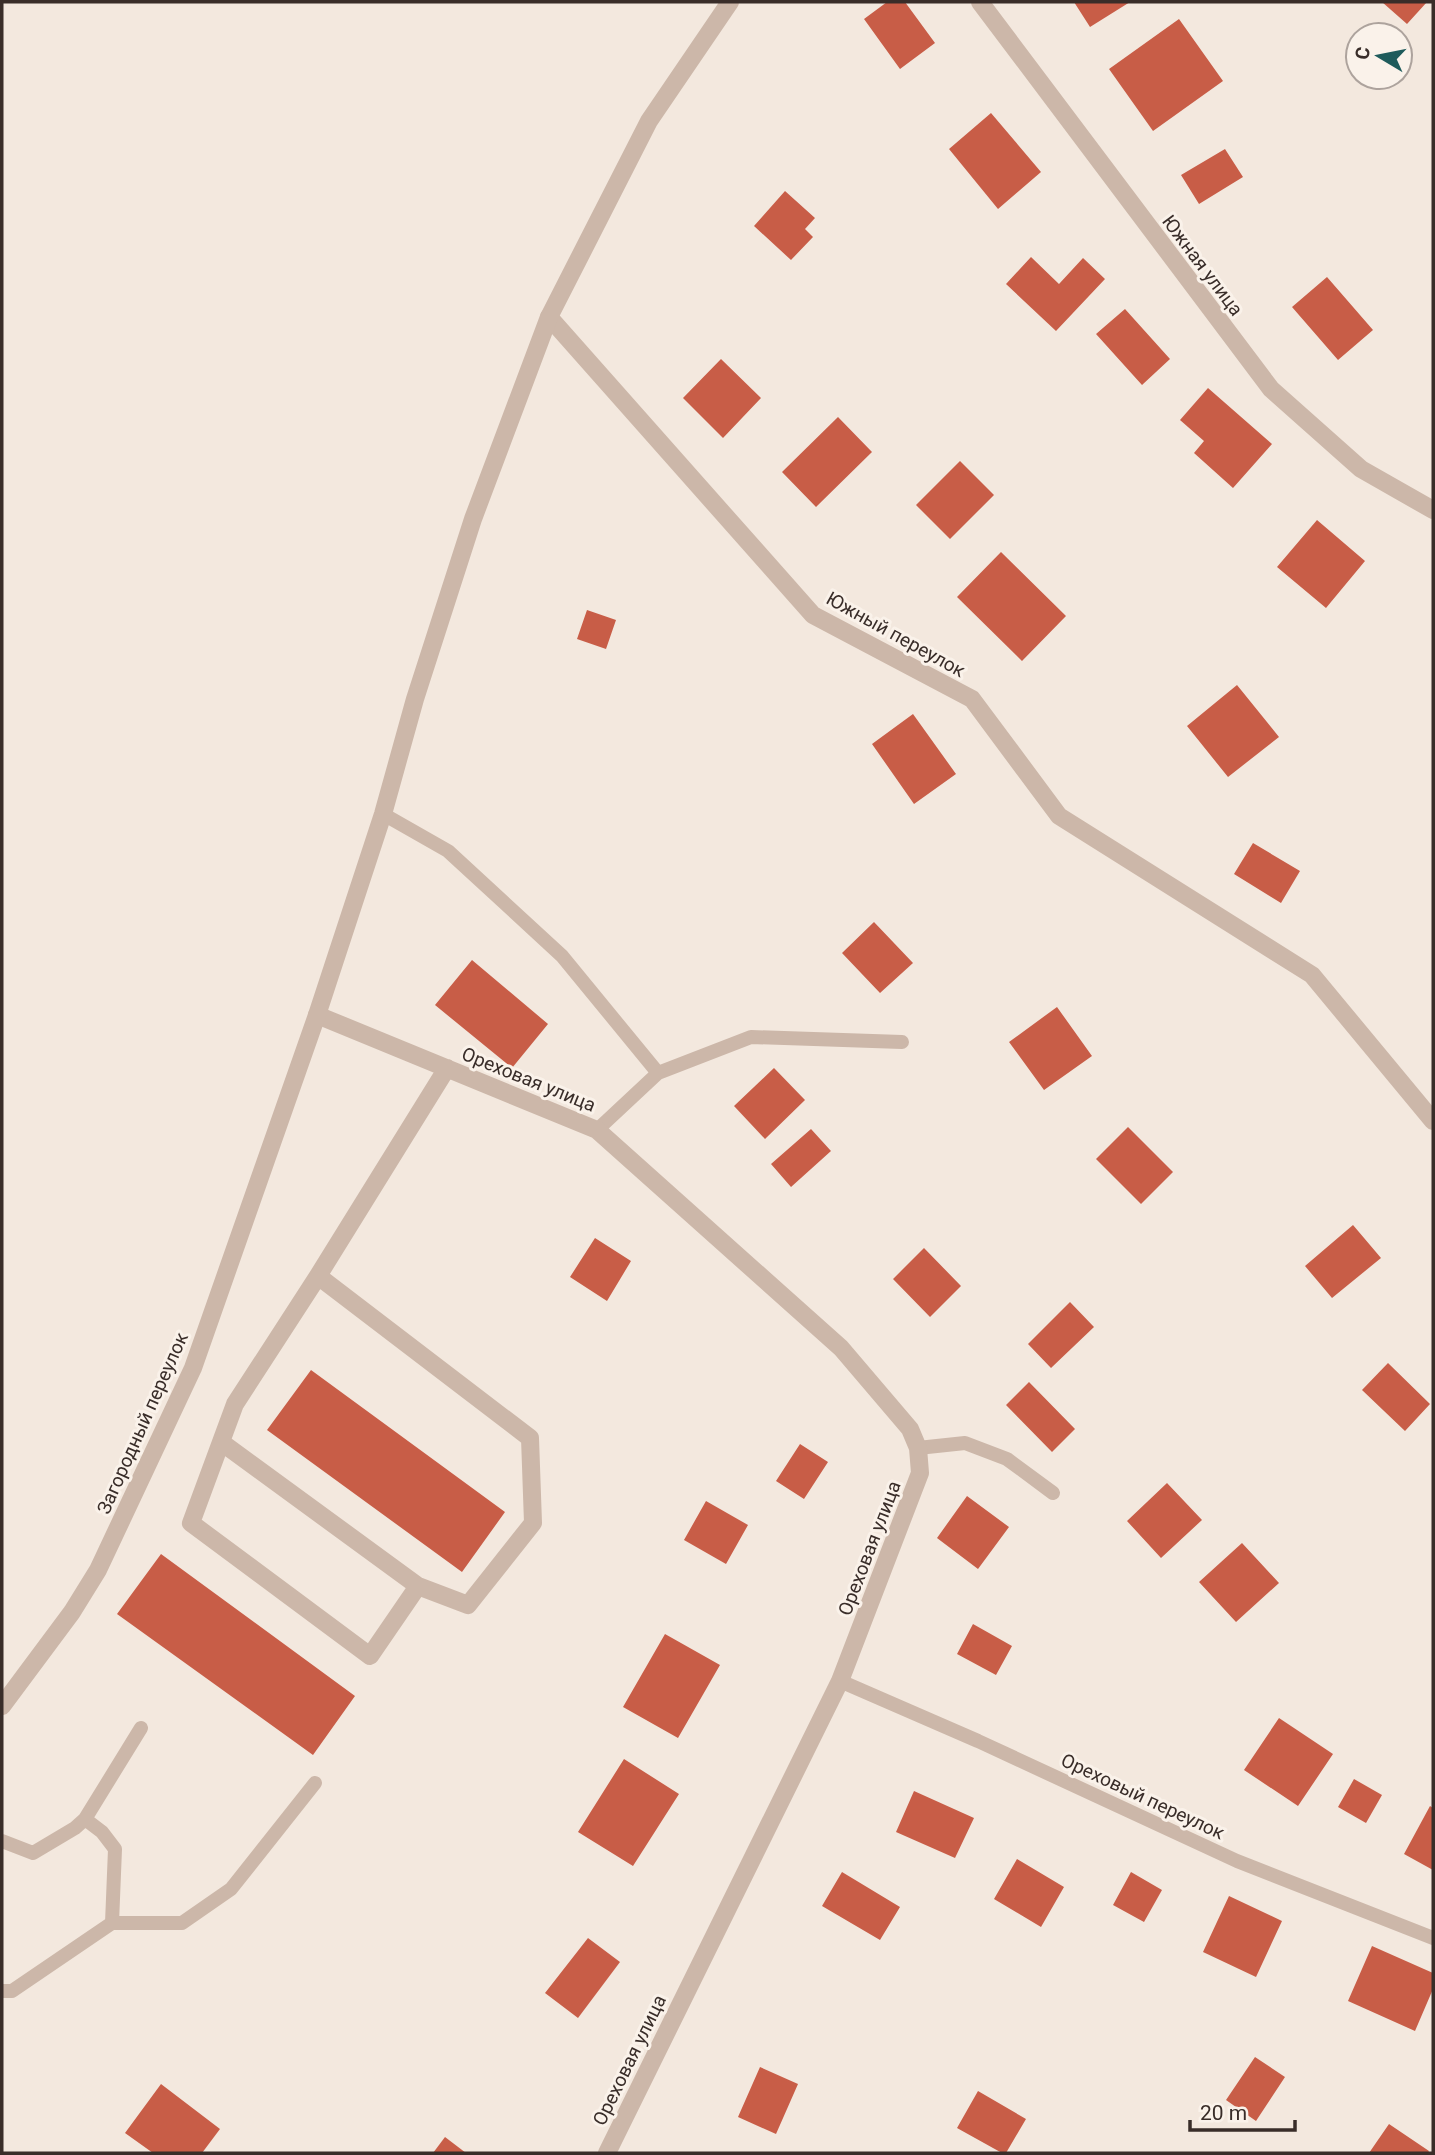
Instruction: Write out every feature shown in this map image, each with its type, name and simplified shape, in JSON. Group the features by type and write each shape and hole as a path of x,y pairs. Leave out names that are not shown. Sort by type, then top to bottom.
{"street":[{"name":"Загородный переулок","path":"2,1706 72,1612 98,1570 193,1368 317,1015 383,814 419,687 469,531 550,317 649,121 730,2"},
{"name":"Южная улица","path":"980,2 1270,389 1361,469 1433,510"},
{"name":"Южный переулок","path":"550,317 813,615 972,699 1059,816 1312,975 1433,1121"},
{"name":"Ореховая улица","path":"317,1015 597,1130 841,1348 910,1429 918,1448 920,1473 840,1681 607,2153"},
{"path":"418,1586 370,1657 191,1524 235,1404 447,1068"},
{"path":"221,1442 418,1586 468,1605 533,1523 530,1438 318,1276"}],"lane":[{"path":"383,814 448,851 562,956 658,1073"},
{"path":"597,1130 658,1073 751,1037 902,1042"},
{"path":"918,1448 965,1443 1007,1459 1053,1493"},
{"name":"Ореховый переулок","path":"840,1681 978,1741 1237,1861 1433,1938"},
{"path":"2,1841 33,1853 75,1828 85,1819 141,1728"},
{"path":"2,1991 12,1991 112,1923 182,1923 231,1889 315,1783"},
{"path":"85,1819 102,1832 115,1849 112,1923"}],"building":[{"path":"887,2 905,2 935,43 900,69 864,19"},
{"path":"1074,2 1130,2 1090,27"},
{"path":"1382,2 1427,2 1410,21 1404,21"},
{"path":"1179,19 1223,81 1153,131 1109,69"},
{"path":"991,113 1041,172 998,209 949,149"},
{"path":"1225,149 1243,177 1199,204 1181,175"},
{"path":"785,191 815,218 805,229 813,237 791,260 754,226"},
{"path":"1031,257 1059,284 1083,258 1105,279 1056,331 1006,284"},
{"path":"1327,277 1373,330 1338,360 1292,307"},
{"path":"1125,309 1170,359 1142,385 1096,334"},
{"path":"721,359 761,398 723,438 683,398"},
{"path":"1208,388 1272,444 1233,488 1194,453 1204,441 1180,420"},
{"path":"838,417 872,452 816,507 782,472"},
{"path":"960,461 994,495 950,539 916,505"},
{"path":"1317,520 1365,561 1326,608 1277,567"},
{"path":"1001,552 1066,616 1022,661 957,597"},
{"path":"587,610 616,620 606,649 577,639"},
{"path":"1237,685 1279,737 1228,777 1187,726"},
{"path":"913,714 956,774 914,804 872,744"},
{"path":"1253,843 1300,871 1281,903 1234,874"},
{"path":"874,922 913,963 880,993 842,953"},
{"path":"472,960 548,1024 512,1068 435,1005"},
{"path":"1057,1007 1092,1056 1044,1090 1009,1042"},
{"path":"774,1068 805,1100 765,1139 734,1106"},
{"path":"1128,1127 1173,1172 1141,1204 1096,1159"},
{"path":"811,1129 831,1151 791,1187 771,1164"},
{"path":"1353,1225 1381,1258 1332,1298 1305,1266"},
{"path":"595,1238 631,1261 607,1301 570,1277"},
{"path":"924,1248 961,1286 930,1317 893,1279"},
{"path":"1070,1302 1094,1327 1051,1368 1028,1344"},
{"path":"1388,1363 1430,1404 1405,1431 1362,1390"},
{"path":"311,1370 505,1512 462,1572 267,1430"},
{"path":"1029,1382 1075,1429 1052,1452 1006,1405"},
{"path":"800,1444 828,1462 804,1499 776,1481"},
{"path":"1167,1483 1202,1520 1161,1558 1127,1521"},
{"path":"967,1496 1009,1527 978,1569 937,1538"},
{"path":"706,1501 748,1525 726,1564 684,1540"},
{"path":"1242,1543 1279,1583 1236,1622 1199,1582"},
{"path":"161,1554 355,1696 313,1755 117,1614"},
{"path":"973,1624 1012,1646 996,1675 957,1654"},
{"path":"665,1634 720,1665 678,1738 623,1707"},
{"path":"1279,1718 1333,1754 1298,1806 1244,1770"},
{"path":"624,1759 679,1794 633,1866 578,1832"},
{"path":"1354,1779 1382,1795 1366,1823 1338,1807"},
{"path":"914,1791 974,1818 955,1858 896,1832"},
{"path":"1430,1806 1433,1808 1433,1870 1404,1854"},
{"path":"1017,1859 1064,1887 1041,1927 994,1899"},
{"path":"842,1872 900,1907 880,1940 822,1906"},
{"path":"1131,1872 1162,1890 1144,1922 1113,1905"},
{"path":"1229,1896 1282,1921 1256,1977 1203,1952"},
{"path":"588,1938 620,1962 578,2018 545,1993"},
{"path":"1372,1946 1433,1973 1433,1989 1415,2031 1348,2001"},
{"path":"1255,2057 1285,2077 1256,2121 1226,2100"},
{"path":"760,2067 798,2084 776,2134 738,2117"},
{"path":"161,2084 220,2129 202,2153 153,2153 125,2133"},
{"path":"978,2091 1026,2119 1006,2153 957,2128"},
{"path":"1389,2124 1429,2151 1428,2153 1369,2153"},
{"path":"445,2137 466,2153 433,2153"}]}
